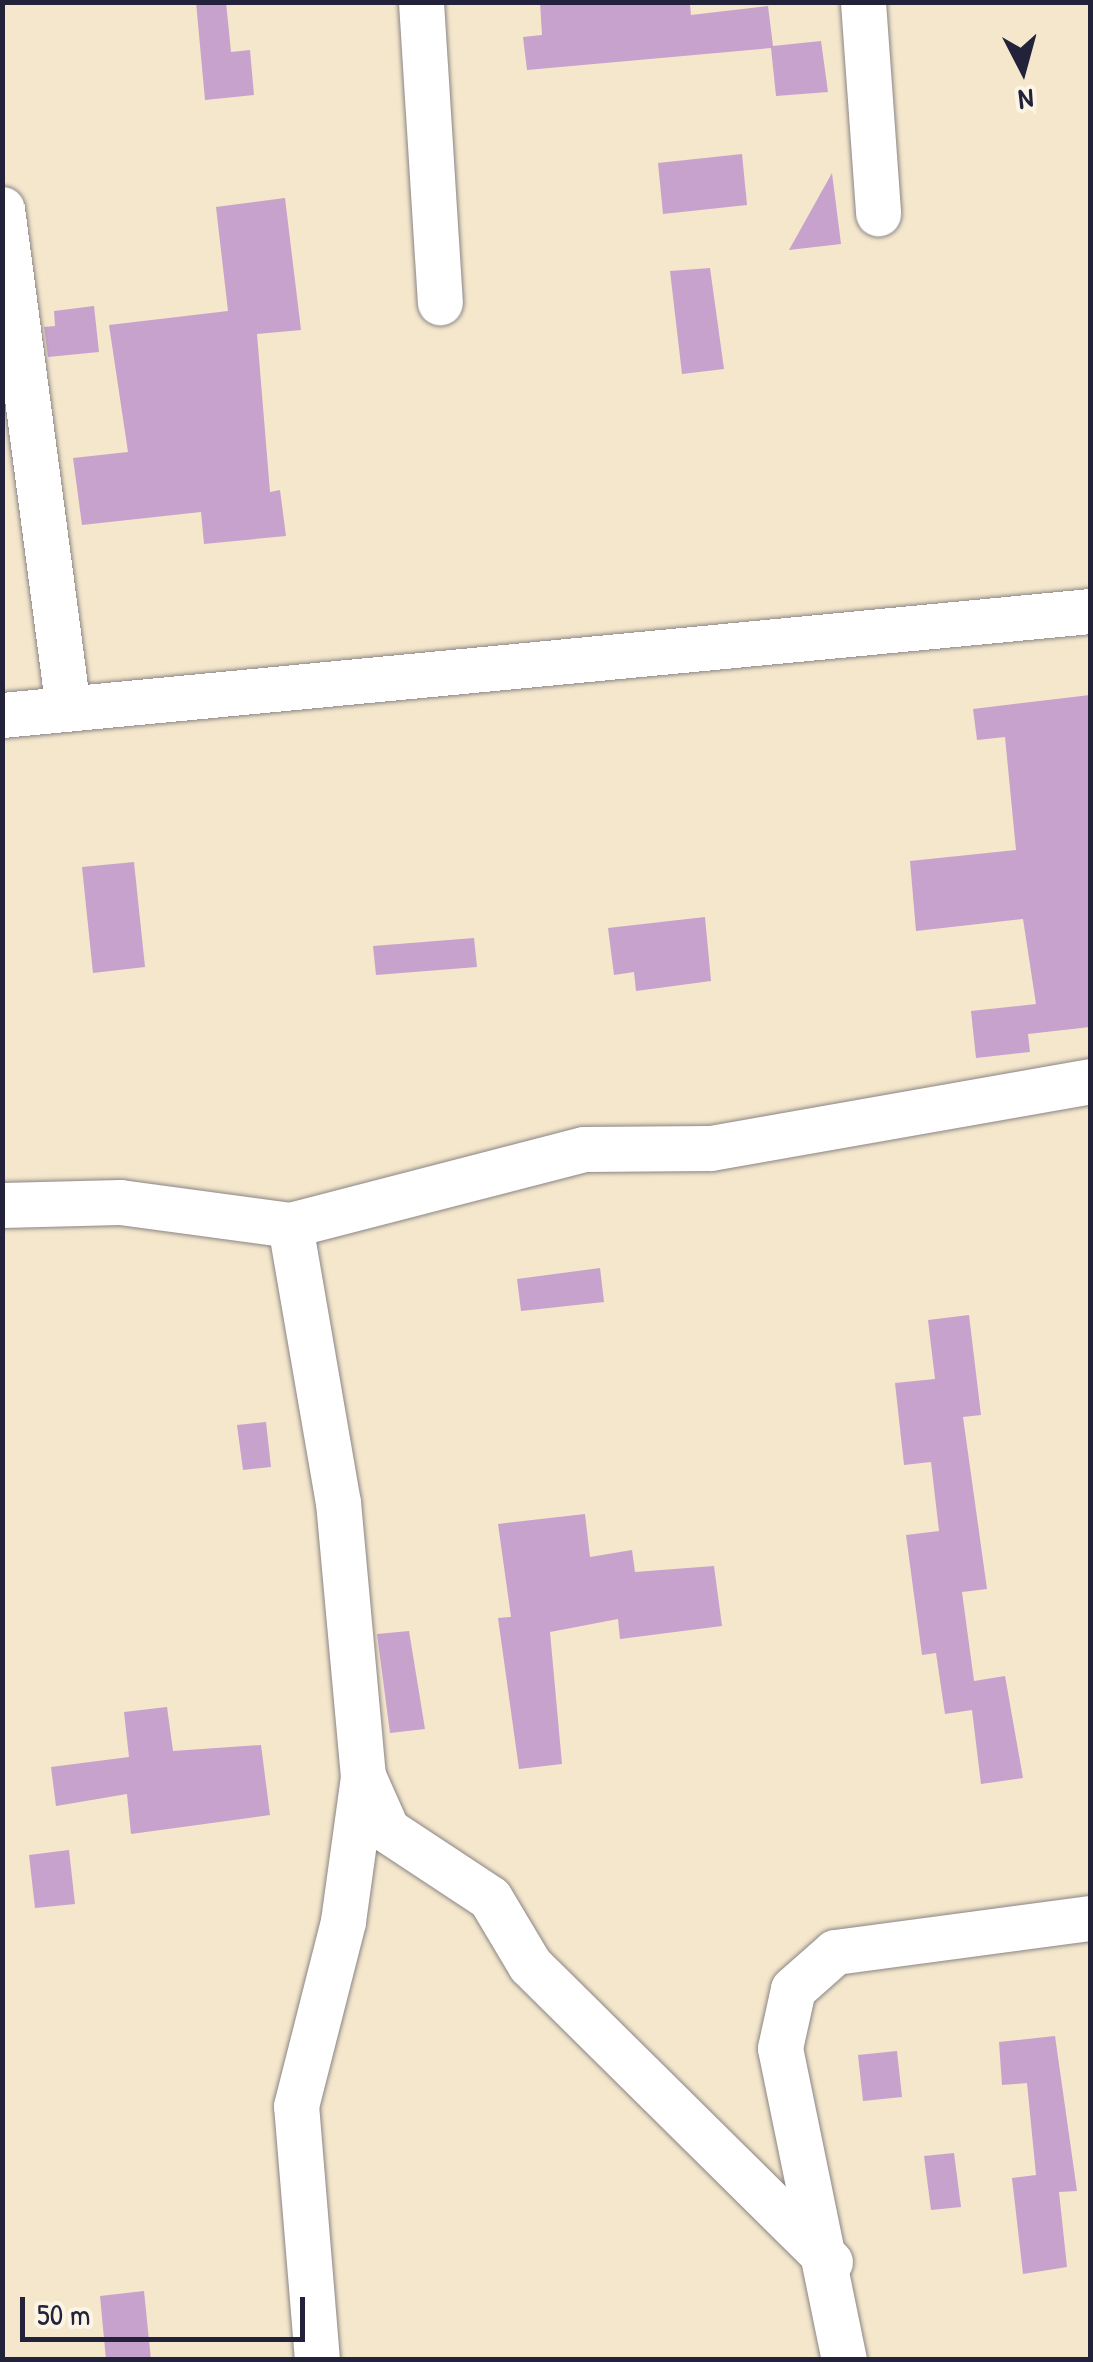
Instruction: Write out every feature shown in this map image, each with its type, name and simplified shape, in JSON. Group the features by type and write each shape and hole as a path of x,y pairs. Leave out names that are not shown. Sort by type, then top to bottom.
{"street":[{"path":"421,2 440,302"},
{"path":"864,2 878,213"},
{"path":"2,209 68,709"},
{"path":"2,716 1090,611"},
{"path":"2,1205 120,1202 290,1225 584,1149 711,1148 1090,1081"},
{"path":"290,1225 338,1502 364,1776 343,1922 296,2106 317,2360"},
{"path":"364,1776 387,1830 490,1898 530,1965 830,2262"},
{"path":"844,2360 830,2262 780,2048 793,1989 835,1952 1090,1918"}],"building":[{"path":"196,2 226,2 231,52 250,50 254,95 205,100"},
{"path":"540,2 672,2 690,4 691,15 768,6 773,46 821,41 828,92 776,96 771,48 527,70 523,37 542,35"},
{"path":"742,154 747,205 663,214 658,163"},
{"path":"832,173 841,244 789,250"},
{"path":"285,198 301,330 257,334 270,492 280,490 286,536 204,544 201,512 82,525 73,458 128,452 109,325 228,311 216,207"},
{"path":"710,268 724,369 682,374 670,271"},
{"path":"94,306 99,352 48,357 44,327 55,326 54,311"},
{"path":"1090,695 1090,1027 1028,1034 1030,1052 976,1058 971,1011 1036,1004 1023,919 916,931 910,861 1016,850 1005,737 977,740 973,709"},
{"path":"134,862 145,967 93,973 82,867"},
{"path":"705,917 711,981 636,991 634,972 614,975 608,928"},
{"path":"474,938 477,967 376,975 373,946"},
{"path":"600,1268 604,1302 521,1311 517,1279"},
{"path":"969,1315 981,1415 963,1417 987,1589 962,1592 974,1681 1005,1676 1023,1778 981,1784 972,1710 945,1714 936,1653 922,1655 906,1535 939,1531 931,1462 904,1465 895,1383 935,1379 928,1320"},
{"path":"266,1422 271,1467 243,1470 237,1425"},
{"path":"585,1514 590,1557 632,1550 635,1572 714,1566 722,1626 620,1639 618,1619 550,1632 562,1764 519,1769 498,1618 511,1617 498,1524"},
{"path":"409,1631 425,1729 390,1733 377,1634"},
{"path":"167,1707 173,1751 261,1745 270,1815 131,1834 127,1794 56,1806 51,1767 129,1757 124,1712"},
{"path":"69,1850 75,1904 35,1908 29,1855"},
{"path":"1055,2036 1077,2191 1059,2192 1067,2267 1023,2274 1012,2178 1036,2175 1027,2083 1002,2085 999,2042"},
{"path":"897,2051 902,2097 863,2101 858,2055"},
{"path":"954,2153 961,2207 931,2210 924,2156"},
{"path":"144,2291 151,2360 106,2360 100,2296"}]}
